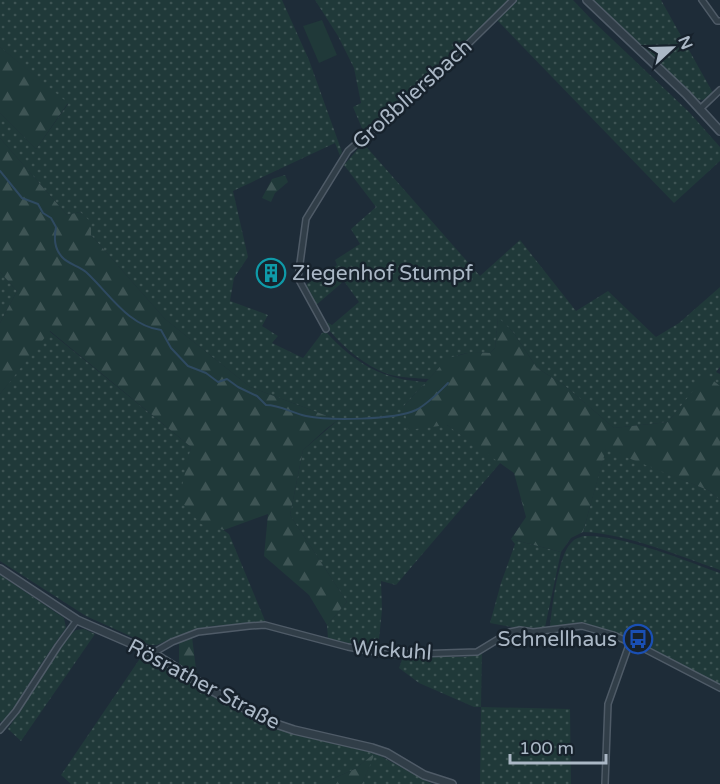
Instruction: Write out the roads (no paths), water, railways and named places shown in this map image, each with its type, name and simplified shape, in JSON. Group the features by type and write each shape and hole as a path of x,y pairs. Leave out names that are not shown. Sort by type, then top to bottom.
{"street":[{"name":"Großbliersbach","path":"326,329 298,278 306,219 348,151 452,60 513,0"},
{"path":"587,0 720,131"},
{"path":"702,0 717,21 720,21"},
{"path":"700,109 720,90"},
{"name":"Rösrather Straße","path":"0,569 77,620 153,653 212,690 270,722 387,753 424,775 452,784"},
{"path":"0,730 16,711 77,620"},
{"name":"Wickuhl","path":"153,653 172,642 198,632 229,627 265,625 339,645 387,654 470,653 481,650 510,632 520,630 533,632 582,626 630,642 720,688"},
{"path":"605,784 608,704 630,642"}],"waterway":[{"path":"0,171 22,198 38,204 43,213 51,218 56,227 56,246 64,259 86,272 129,315 149,327 161,330 171,348 188,366 206,373 218,382 227,379 257,396 266,405 317,418 362,419 393,416 416,410 448,383"}],"place":[{"name":"Ziegenhof Stumpf","path":"271,273"},
{"name":"Schnellhaus","path":"638,639"}]}
